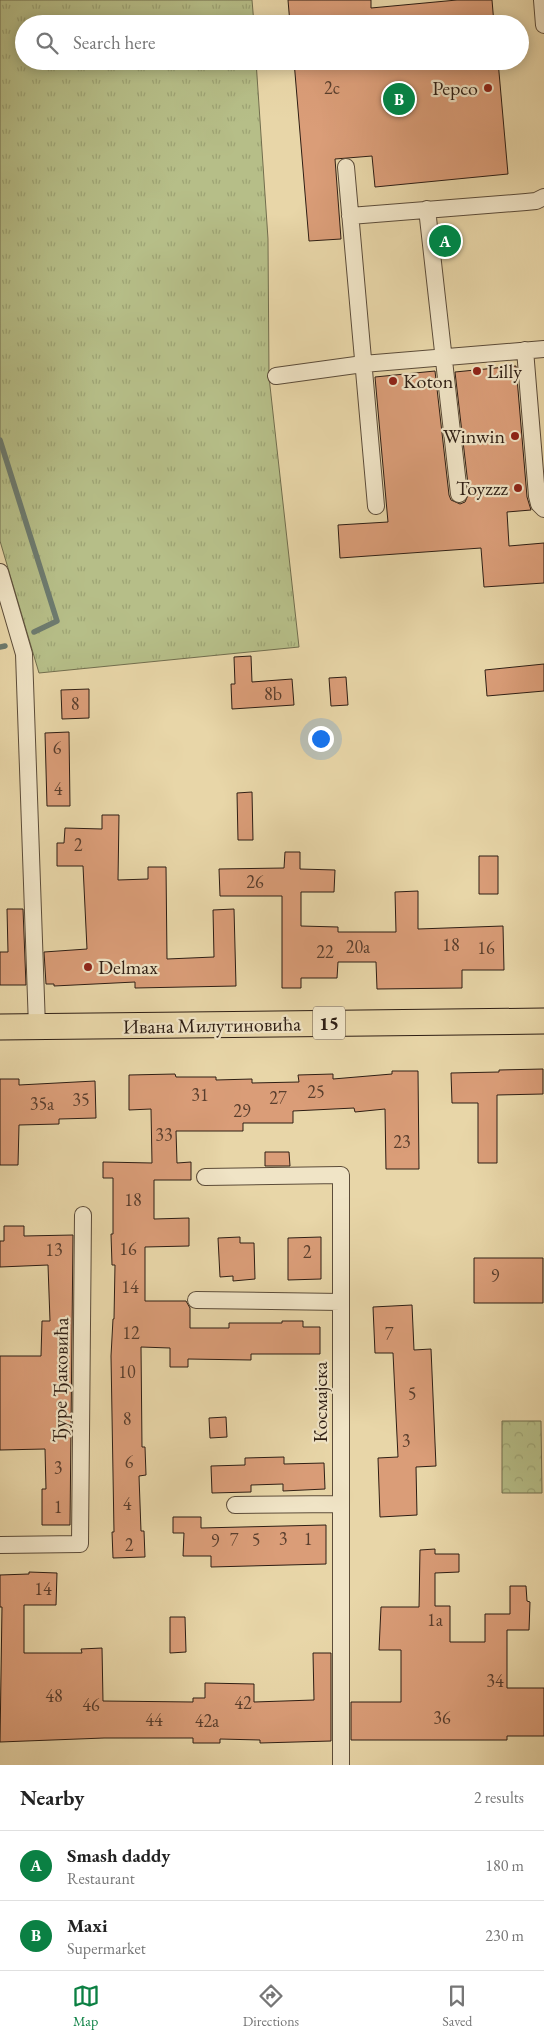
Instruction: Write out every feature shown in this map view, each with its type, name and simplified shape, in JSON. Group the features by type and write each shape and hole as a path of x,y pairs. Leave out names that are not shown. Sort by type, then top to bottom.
{"main road":[{"name":"Ивана Милутиновића","path":"0,1027 544,1021"}],"street":[{"path":"542,0 544,25"},
{"path":"346,167 376,506"},
{"path":"350,216 526,202 536,201 544,197"},
{"path":"427,209 459,494"},
{"path":"276,376 363,364 544,349"},
{"path":"525,350 537,496 539,504 544,509"},
{"path":"0,572 24,654 37,1027"},
{"name":"Космајска","path":"205,1176 342,1175 341,1765"},
{"name":"Ђуре Ђаковића","path":"0,1545 80,1544 84,1215"},
{"path":"196,1300 341,1302"},
{"path":"235,1505 341,1504"}],"green space":[{"path":"0,0 252,0 253,15 15,15 15,70 257,70 268,239 269,377 299,647 39,673 0,541"},
{"path":"502,1421 541,1421 542,1493 502,1493"}],"building":[{"path":"288,0 371,0 371,8 457,0 492,0 493,15 289,15"},
{"path":"295,70 499,70 508,174 375,187 372,156 335,159 341,239 309,241"},
{"path":"516,366 527,497 531,510 507,512 509,546 544,543 544,583 484,587 481,548 340,558 338,525 388,522 375,377 435,371 449,495 451,500 460,504 465,502 469,493 455,372"},
{"path":"251,656 252,682 292,679 294,705 232,709 231,684 235,684 234,657"},
{"path":"544,664 544,691 487,696 485,670"},
{"path":"346,677 348,705 331,706 329,678"},
{"path":"89,689 89,718 62,719 61,690"},
{"path":"69,732 70,806 47,806 45,733"},
{"path":"252,792 253,840 238,840 237,793"},
{"path":"102,815 119,815 118,880 148,879 148,867 166,867 167,959 214,957 213,910 234,909 236,986 135,988 135,982 54,986 54,984 46,984 44,952 87,949 83,866 57,866 57,843 64,843 65,828 102,829"},
{"path":"285,852 300,852 300,869 335,870 334,892 301,892 301,926 338,927 338,932 396,932 395,892 418,891 418,929 503,926 504,970 462,970 462,988 377,989 376,962 338,962 337,978 301,978 301,988 282,988 282,896 220,896 219,869 284,868"},
{"path":"479,856 498,856 498,894 479,894"},
{"path":"7,909 23,909 26,985 0,985 0,952 8,952"},
{"path":"543,1069 543,1094 497,1095 497,1163 478,1163 478,1103 452,1103 451,1073"},
{"path":"392,1071 418,1071 419,1169 386,1169 385,1109 355,1112 354,1108 293,1111 293,1123 243,1123 243,1131 176,1131 177,1163 191,1162 191,1180 154,1180 154,1219 189,1218 189,1246 145,1247 145,1301 186,1301 190,1308 190,1328 229,1328 229,1323 303,1321 303,1327 320,1327 320,1354 251,1354 251,1360 188,1359 188,1367 170,1367 170,1348 141,1347 142,1447 145,1447 146,1475 139,1476 141,1531 144,1531 145,1557 113,1558 111,1356 115,1265 112,1265 111,1234 113,1234 113,1178 103,1178 103,1162 152,1163 151,1109 129,1110 129,1075 175,1074 176,1077 216,1077 216,1080 252,1079 252,1083 299,1082 298,1075 333,1074 333,1079 392,1074"},
{"path":"0,1079 19,1079 19,1085 95,1081 96,1118 59,1119 59,1124 19,1125 18,1165 0,1165"},
{"path":"265,1152 289,1152 290,1166 265,1166"},
{"path":"4,1226 24,1226 24,1236 73,1235 70,1525 42,1525 42,1489 46,1489 45,1449 0,1450 0,1356 41,1356 42,1321 50,1321 48,1265 0,1267 0,1241 4,1241"},
{"path":"240,1237 240,1243 254,1243 255,1279 233,1281 233,1276 220,1277 218,1238"},
{"path":"321,1237 321,1279 288,1280 288,1238"},
{"path":"474,1258 543,1258 543,1303 474,1303"},
{"path":"412,1305 414,1350 431,1349 436,1466 416,1467 417,1515 380,1517 378,1458 398,1457 393,1353 375,1353 373,1307"},
{"path":"226,1417 227,1437 210,1438 209,1418"},
{"path":"284,1457 284,1464 324,1463 325,1489 283,1491 283,1484 251,1485 251,1492 212,1493 211,1466 245,1465 245,1458"},
{"path":"173,1517 201,1517 201,1528 326,1525 326,1564 211,1567 211,1556 183,1556 184,1533 173,1533"},
{"path":"435,1549 435,1554 459,1554 459,1572 435,1573 435,1606 450,1606 450,1642 485,1642 485,1614 510,1614 510,1586 526,1586 527,1601 530,1602 529,1630 507,1630 507,1688 544,1688 544,1736 507,1736 507,1740 351,1740 351,1702 401,1702 401,1650 379,1650 381,1607 419,1607 420,1550"},
{"path":"29,1572 57,1573 56,1605 24,1605 24,1653 82,1653 81,1649 102,1648 103,1701 193,1702 193,1698 205,1698 205,1683 254,1684 254,1702 314,1700 313,1653 331,1653 331,1741 260,1743 260,1740 220,1739 220,1743 193,1743 193,1738 104,1738 0,1742 2,1607 0,1607 0,1575 29,1574"},
{"path":"170,1617 185,1617 186,1652 170,1653"}],"waterway":[{"path":"0,440 57,621 34,632"},
{"path":"0,647 5,646"}],"place":[{"name":"Pepco","path":"488,88"},
{"name":"Maxi","path":"399,99"},
{"name":"Smash daddy","path":"445,241"},
{"name":"Lilly","path":"477,371"},
{"name":"Koton","path":"393,381"},
{"name":"Winwin","path":"515,436"},
{"name":"Toyzzz","path":"518,488"},
{"name":"Delmax","path":"88,967"}]}
